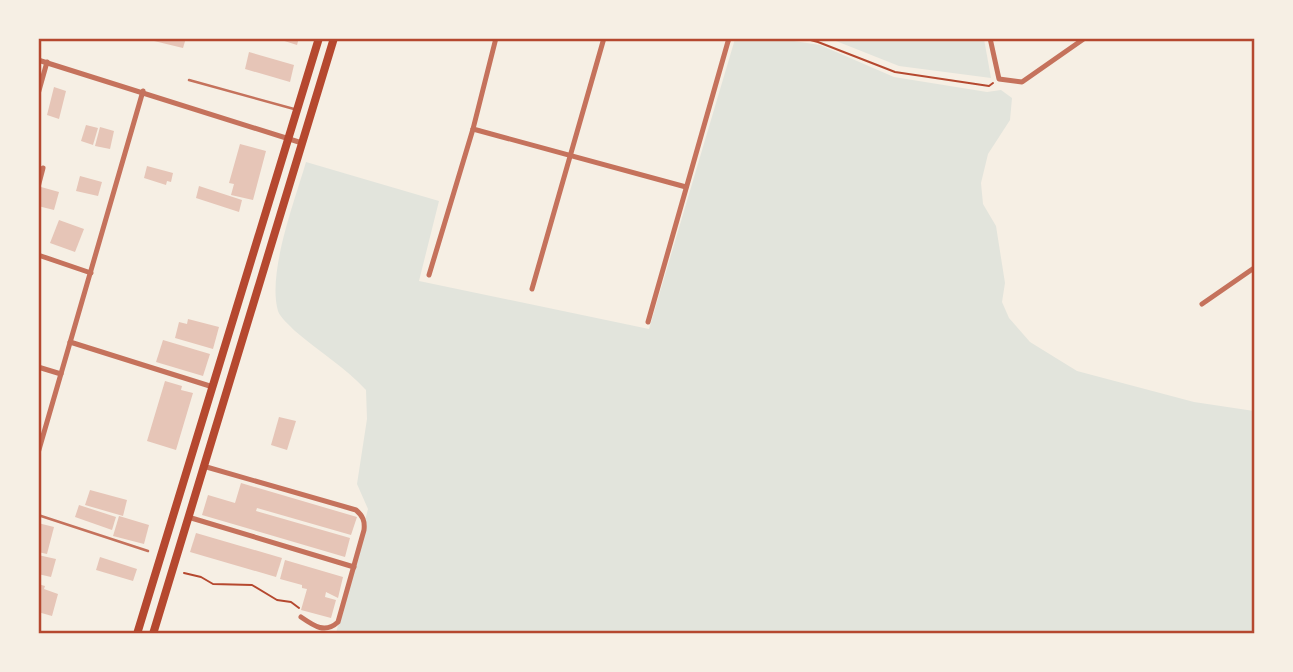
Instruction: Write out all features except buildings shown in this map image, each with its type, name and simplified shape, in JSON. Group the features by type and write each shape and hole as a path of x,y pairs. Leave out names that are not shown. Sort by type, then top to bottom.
{"main road":[{"path":"137,634 319,38"},
{"path":"153,634 334,38"}],"street":[{"path":"429,275 473,129 496,38"},
{"path":"532,289 604,38"},
{"path":"648,322 729,38"},
{"path":"990,38 999,79 1022,82 1085,38"},
{"path":"38,60 302,143"},
{"path":"38,94 47,62"},
{"path":"38,453 143,92"},
{"path":"473,129 686,187"},
{"path":"38,187 43,168"},
{"path":"38,255 91,273"},
{"path":"1202,304 1255,268"},
{"path":"71,342 213,387"},
{"path":"38,367 61,374"},
{"path":"203,466 356,510 365,521 338,622 332,628 323,629 313,626 301,617"},
{"path":"188,517 354,566"}],"lane":[{"path":"189,80 297,110"},
{"path":"38,515 148,551"}],"path":[{"path":"803,38 895,72 989,86 999,79"},
{"path":"172,570 201,577 213,584 252,585 278,600 298,606 301,617"}],"shaded area":[{"path":"735,39 781,39 820,45 894,77 987,92 1001,90 1012,98 1010,120 988,154 981,183 983,204 996,226 1005,283 1002,302 1009,318 1030,342 1077,371 1194,402 1254,411 1254,633 336,633 368,509 357,484 367,419 366,390 295,331 278,311 276,277 279,257 306,162 439,201 419,281 649,329"},
{"path":"831,39 984,39 991,78 899,66"}]}
